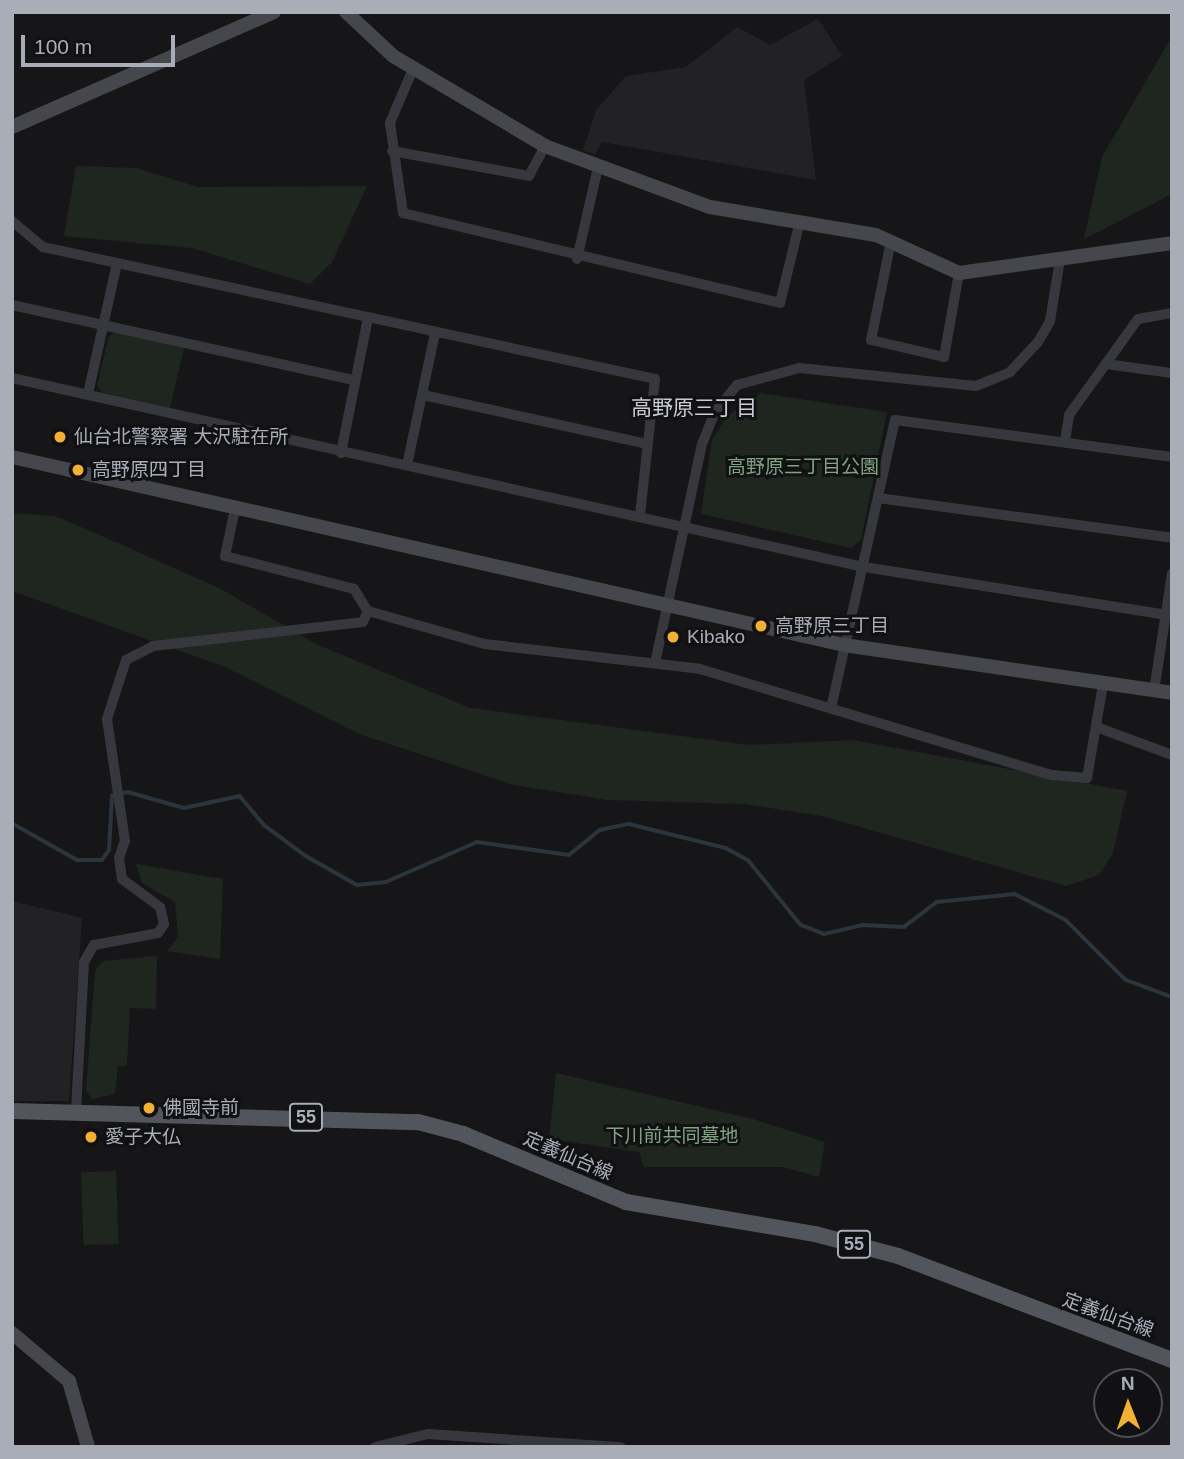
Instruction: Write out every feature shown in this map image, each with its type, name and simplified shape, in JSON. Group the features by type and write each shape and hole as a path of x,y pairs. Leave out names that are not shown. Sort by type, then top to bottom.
{"main road":[{"name":"定義仙台線","path":"12,1111 76,1110 418,1122 463,1134 564,1182 626,1202 815,1234 898,1255 1172,1360"}],"street":[{"path":"12,127 274,12"},
{"path":"346,12 413,69 545,146 710,207 800,221 891,241 959,272 1172,243"},
{"path":"413,69 390,123 403,213 577,259 780,303 800,221"},
{"path":"392,151 529,176 545,146"},
{"path":"577,259 598,167"},
{"path":"12,221 43,247 655,379 640,514"},
{"path":"891,241 871,340 944,357 959,272"},
{"path":"655,663 702,444 715,412 737,385 799,368 975,386 1010,372 1038,342 1050,321 1060,260"},
{"path":"88,394 117,263"},
{"path":"12,305 354,380"},
{"path":"1065,441 1069,415 1138,319 1172,313"},
{"path":"341,453 368,318"},
{"path":"407,465 435,333"},
{"path":"1106,364 1172,373"},
{"path":"12,378 341,453 640,514 864,566 1169,615"},
{"path":"423,395 647,444"},
{"path":"832,704 895,420 1172,457"},
{"path":"12,457 666,608 845,645 1172,693"},
{"path":"878,498 1172,538"},
{"path":"235,509 225,556 354,589 368,611 485,643 655,663 832,704 1052,775 1087,778 1099,728 1103,684"},
{"path":"1154,691 1169,615 1172,573"},
{"path":"76,1110 84,962 94,946 158,933 164,924 160,907 122,879 125,841 107,719 132,653 363,622 368,611"},
{"path":"1099,728 1172,755"},
{"path":"12,1333 69,1381 88,1447"},
{"path":"375,1447 428,1434 621,1447"}],"shaded area":[{"path":"818,19 842,56 804,80 816,180 602,142 595,155 583,150 596,110 626,76 686,67 737,27 770,45"},
{"path":"12,901 82,918 69,1101 12,1101"}],"green space":[{"path":"1172,36 1172,194 1084,239 1102,157"},
{"path":"76,166 136,168 198,187 367,186 332,262 310,284 192,248 64,236"},
{"path":"116,332 184,348 170,408 101,392 97,385 109,336"},
{"name":"高野原三丁目公園","path":"761,393 887,412 861,540 851,548 701,514 712,440 728,415"},
{"path":"12,513 55,516 100,535 221,589 316,644 470,708 749,745 853,740 1127,791 1113,853 1099,875 1066,886 822,816 744,804 607,800 514,785 359,734 225,667 12,591"},
{"path":"136,864 223,879 220,959 167,951 178,937 175,902 142,883"},
{"path":"157,956 156,1009 130,1008 127,1066 118,1066 115,1094 92,1099 86,1091 95,971 103,961"},
{"name":"下川前共同墓地","path":"556,1073 753,1119 825,1142 819,1177 782,1167 644,1167 639,1152 549,1139"},
{"path":"116,1171 119,1244 84,1245 81,1172"}],"waterway":[{"path":"12,823 77,860 102,860 109,850 112,796 128,792 184,808 240,796 264,825 306,856 357,885 386,882 477,842 569,855 600,830 629,824 726,848 749,861 801,925 824,934 862,925 904,927 937,902 1015,894 1066,920 1126,980 1172,997"}],"place":[{"name":"仙台北警察署 大沢駐在所","path":"60,437"},
{"name":"高野原四丁目","path":"78,470"},
{"name":"高野原三丁目","path":"761,626"},
{"name":"Kibako","path":"673,637"},
{"name":"佛國寺前","path":"149,1108"},
{"name":"愛子大仏","path":"91,1137"}],"district":[{"name":"高野原三丁目","path":"694,408"}]}
